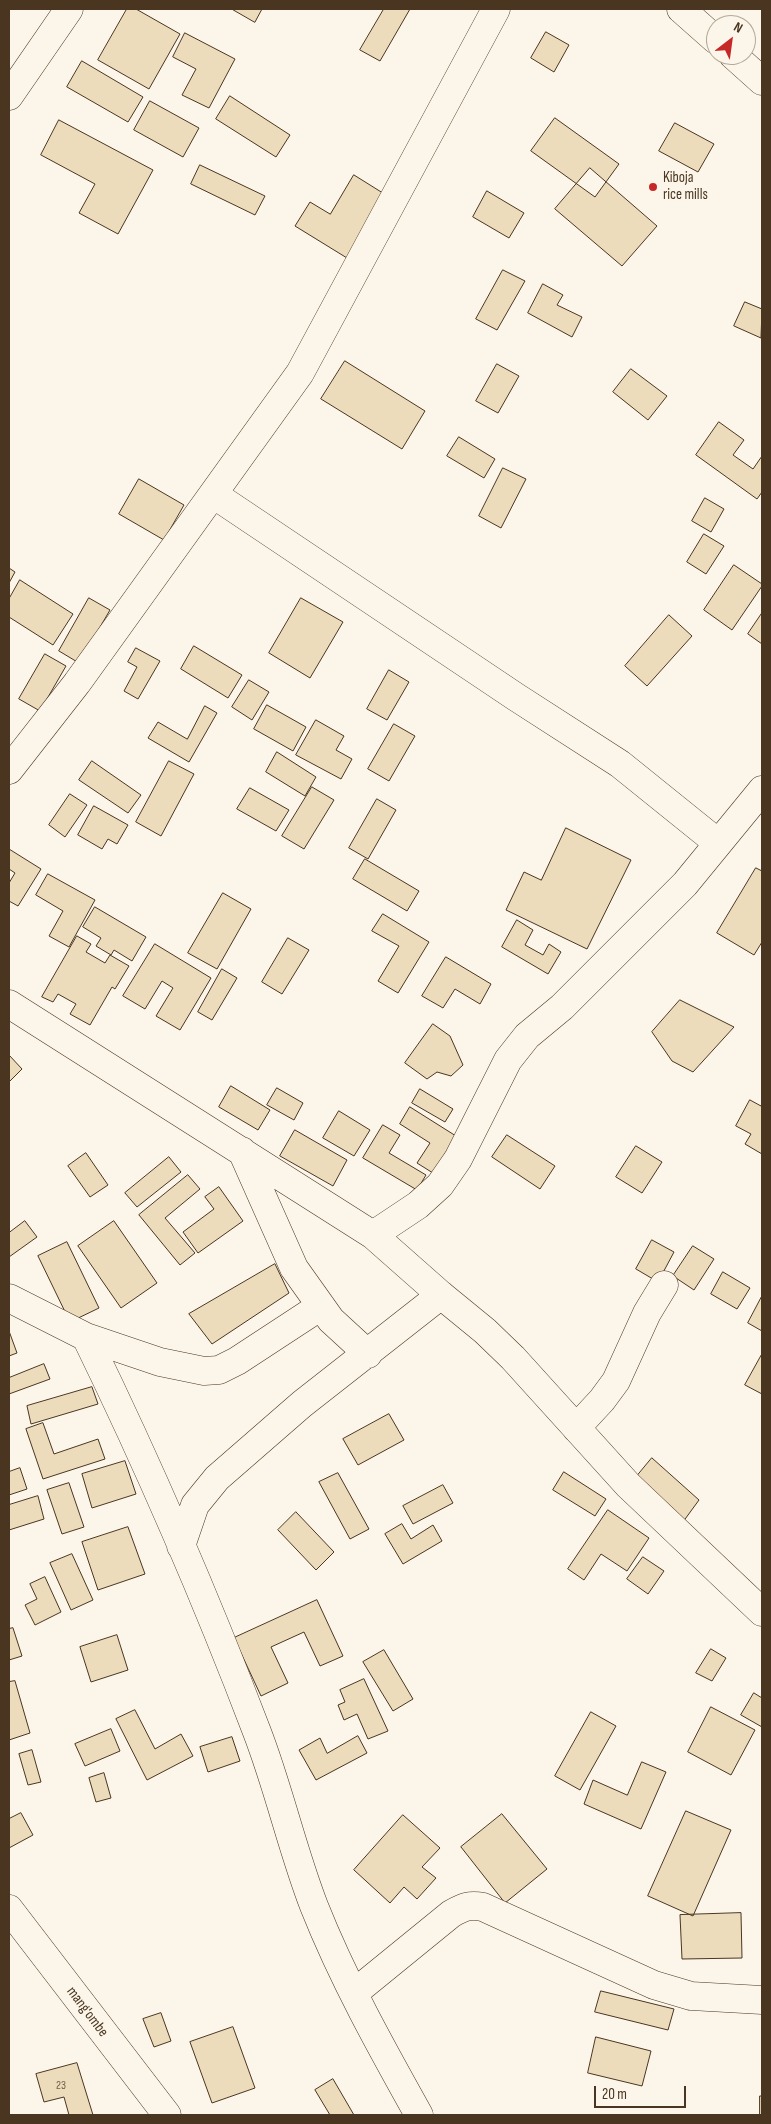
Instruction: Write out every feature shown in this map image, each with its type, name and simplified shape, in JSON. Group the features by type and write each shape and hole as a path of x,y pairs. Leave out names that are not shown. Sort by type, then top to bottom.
{"main road":[{"path":"9,96 69,9"},
{"path":"9,770 77,682 300,373 496,9"},
{"path":"682,9 706,31"},
{"path":"744,65 762,81"},
{"path":"213,494 516,698 620,764 718,843"},
{"path":"374,1235 418,1205 440,1185 458,1159 508,1060 527,1036 562,1007 685,884 762,790"},
{"path":"9,1004 374,1235 441,1295 485,1331 513,1358 628,1485 762,1612"},
{"path":"242,1152 294,1268 331,1320 368,1354"},
{"path":"576,1428 602,1400 616,1381 647,1313 664,1284"},
{"path":"181,1546 195,1505 217,1478 302,1404 441,1295"},
{"path":"9,1298 86,1337 160,1362 204,1371 219,1370 237,1361 321,1306"},
{"path":"86,1337 127,1421 222,1640 265,1751 314,1904 354,1993 419,2115"},
{"path":"354,1993 451,1914 464,1906 473,1904 673,1992 691,1996 762,2000"},
{"name":"mang'ombe","path":"9,1909 161,2114"}],"building":[{"path":"127,9 136,9 180,34 149,89 98,60"},
{"path":"232,9 262,9 255,22"},
{"path":"384,9 410,9 380,61 360,50"},
{"path":"546,32 569,45 554,72 531,58"},
{"path":"185,33 235,59 209,108 182,95 196,69 173,57"},
{"path":"82,61 143,97 128,122 67,87"},
{"path":"230,96 290,135 276,157 216,119"},
{"path":"150,101 199,128 183,157 134,130"},
{"path":"555,118 619,164 595,197 531,151"},
{"path":"59,120 153,170 118,234 79,213 95,184 41,155"},
{"path":"675,123 714,144 698,172 659,151"},
{"path":"200,165 265,196 255,215 191,184"},
{"path":"590,168 657,226 622,266 555,209"},
{"path":"354,175 386,195 347,258 295,226 310,202 330,214"},
{"path":"487,191 524,213 509,238 473,217"},
{"path":"503,270 525,281 497,330 476,319"},
{"path":"543,284 563,295 557,305 582,317 572,337 528,313"},
{"path":"745,302 762,309 761,338 734,326"},
{"path":"345,361 425,411 402,449 321,399"},
{"path":"497,364 519,376 498,413 476,401"},
{"path":"631,369 667,396 648,420 613,392"},
{"path":"719,422 744,440 733,455 753,469 762,456 762,492 757,499 696,455"},
{"path":"459,437 495,459 484,478 447,456"},
{"path":"503,468 526,479 501,528 479,516"},
{"path":"139,479 184,505 164,540 119,514"},
{"path":"705,498 724,509 711,532 692,521"},
{"path":"704,534 724,546 706,574 687,562"},
{"path":"734,565 762,584 762,586 732,630 704,610"},
{"path":"9,568 15,572 9,583"},
{"path":"20,580 73,614 53,645 9,617 9,599"},
{"path":"89,598 110,610 79,663 59,651"},
{"path":"301,598 343,622 310,678 269,653"},
{"path":"762,613 762,644 748,634"},
{"path":"669,615 692,636 647,686 625,666"},
{"path":"194,646 242,675 228,698 181,669"},
{"path":"136,648 160,661 138,699 124,691 137,667 128,662"},
{"path":"45,654 66,666 40,711 19,699"},
{"path":"389,670 409,682 387,720 367,709"},
{"path":"249,680 269,692 252,720 232,707"},
{"path":"267,705 306,727 293,751 254,729"},
{"path":"205,706 217,713 189,762 148,738 158,722 187,739"},
{"path":"316,720 344,736 336,750 352,759 341,779 296,755"},
{"path":"394,724 415,736 389,781 368,769"},
{"path":"277,752 316,777 305,796 266,772"},
{"path":"92,761 141,795 128,813 79,780"},
{"path":"169,761 194,774 161,836 136,822"},
{"path":"312,787 334,800 304,849 282,836"},
{"path":"250,788 289,810 276,831 237,809"},
{"path":"70,794 87,805 65,837 49,825"},
{"path":"377,799 396,810 368,859 349,848"},
{"path":"94,806 128,825 117,844 108,839 102,849 78,835"},
{"path":"566,828 631,860 587,949 506,910 524,872 541,880"},
{"path":"9,849 41,869 18,906 9,901 9,883 15,873 9,869"},
{"path":"365,859 419,891 407,911 353,879"},
{"path":"756,868 762,871 762,942 754,955 717,933"},
{"path":"48,874 95,900 69,947 49,936 63,911 36,895"},
{"path":"223,893 251,909 217,969 188,953"},
{"path":"95,907 146,937 132,961 114,950 111,955 96,946 101,938 83,927"},
{"path":"383,914 429,942 398,993 378,981 399,946 372,931"},
{"path":"517,920 533,930 525,945 543,955 549,944 561,952 548,974 502,947"},
{"path":"77,936 91,944 86,952 105,963 110,955 129,966 115,989 112,987 90,1025 70,1014 76,1004 58,994 53,1002 42,997"},
{"path":"288,938 309,950 282,994 262,982"},
{"path":"155,944 211,978 180,1030 156,1016 173,988 162,981 145,1009 123,996"},
{"path":"446,957 491,984 480,1004 455,989 443,1008 422,996"},
{"path":"222,969 237,978 212,1020 198,1012"},
{"path":"680,1000 734,1027 693,1072 672,1061 652,1032"},
{"path":"433,1024 450,1036 463,1065 451,1076 437,1072 427,1079 405,1063"},
{"path":"9,1055 22,1069 9,1082"},
{"path":"231,1086 270,1110 258,1130 219,1107"},
{"path":"277,1088 303,1103 294,1120 267,1105"},
{"path":"420,1089 453,1109 445,1122 412,1103"},
{"path":"750,1100 761,1106 762,1103 762,1154 745,1144 751,1134 736,1126"},
{"path":"410,1107 456,1136 433,1173 417,1163 430,1143 400,1124"},
{"path":"339,1111 370,1130 354,1156 323,1138"},
{"path":"383,1125 400,1135 389,1153 426,1175 417,1190 363,1158"},
{"path":"295,1130 347,1160 333,1186 280,1156"},
{"path":"507,1135 555,1166 540,1189 492,1157"},
{"path":"636,1146 662,1162 642,1193 616,1177"},
{"path":"86,1153 108,1185 90,1197 68,1166"},
{"path":"169,1157 181,1172 137,1207 125,1193"},
{"path":"188,1175 200,1189 165,1218 195,1253 180,1265 139,1215"},
{"path":"219,1187 243,1221 198,1253 183,1232 214,1209 205,1197"},
{"path":"25,1221 37,1237 9,1257 9,1233"},
{"path":"114,1221 157,1283 121,1308 78,1246"},
{"path":"652,1240 674,1252 658,1282 636,1269"},
{"path":"67,1242 99,1308 70,1322 38,1256"},
{"path":"693,1246 714,1259 694,1290 673,1276"},
{"path":"275,1264 289,1293 212,1344 189,1314"},
{"path":"723,1272 750,1288 737,1309 711,1294"},
{"path":"762,1296 762,1331 748,1323"},
{"path":"9,1331 17,1353 9,1356"},
{"path":"762,1354 762,1394 745,1385"},
{"path":"44,1364 50,1379 9,1394 9,1378"},
{"path":"92,1387 98,1404 31,1424 27,1406"},
{"path":"389,1414 404,1440 358,1465 343,1439"},
{"path":"43,1423 54,1454 98,1439 105,1459 43,1479 26,1429"},
{"path":"652,1458 699,1500 680,1526 633,1481"},
{"path":"125,1461 136,1494 92,1508 82,1474"},
{"path":"20,1468 27,1489 9,1495 9,1472"},
{"path":"564,1472 606,1499 595,1516 553,1490"},
{"path":"338,1473 369,1529 350,1539 319,1482"},
{"path":"69,1483 84,1527 62,1534 47,1490"},
{"path":"443,1485 453,1503 413,1524 403,1506"},
{"path":"38,1496 44,1519 9,1530 9,1505"},
{"path":"608,1510 649,1538 627,1571 601,1554 584,1580 568,1569"},
{"path":"296,1512 334,1552 316,1570 278,1530"},
{"path":"402,1524 411,1539 433,1525 442,1541 403,1564 385,1534"},
{"path":"128,1527 145,1574 98,1590 82,1542"},
{"path":"72,1554 93,1600 71,1610 50,1563"},
{"path":"643,1557 664,1571 648,1594 627,1579"},
{"path":"45,1577 61,1612 35,1625 25,1605 37,1599 30,1584"},
{"path":"317,1600 343,1656 320,1666 304,1632 271,1647 288,1683 261,1696 234,1638"},
{"path":"13,1628 22,1656 9,1660 9,1629"},
{"path":"117,1635 128,1670 91,1682 80,1647"},
{"path":"711,1649 726,1658 712,1681 696,1673"},
{"path":"384,1650 413,1699 393,1711 363,1662"},
{"path":"364,1679 388,1731 368,1739 357,1714 344,1720 338,1705 345,1702 340,1690"},
{"path":"15,1681 30,1733 9,1740 9,1682"},
{"path":"754,1693 762,1698 762,1727 741,1715"},
{"path":"711,1707 755,1730 731,1775 688,1752"},
{"path":"135,1710 155,1749 181,1734 193,1756 147,1780 116,1719"},
{"path":"591,1712 616,1726 580,1790 555,1776"},
{"path":"111,1729 120,1751 85,1766 75,1744"},
{"path":"358,1736 367,1753 316,1780 299,1750 320,1738 327,1753"},
{"path":"232,1737 240,1761 208,1772 200,1747"},
{"path":"32,1750 41,1782 28,1785 19,1754"},
{"path":"642,1762 666,1772 641,1829 584,1804 593,1780 627,1795"},
{"path":"104,1773 111,1798 96,1802 89,1778"},
{"path":"686,1811 731,1830 693,1916 648,1896"},
{"path":"21,1813 33,1835 9,1848 9,1819"},
{"path":"502,1814 547,1869 505,1903 461,1847"},
{"path":"403,1815 440,1848 422,1867 436,1878 417,1899 404,1887 390,1903 354,1870"},
{"path":"741,1913 742,1958 682,1959 680,1915"},
{"path":"601,1991 674,2009 668,2030 595,2012"},
{"path":"161,2013 171,2041 154,2047 143,2019"},
{"path":"233,2027 255,2088 212,2103 190,2042"},
{"path":"596,2037 651,2051 642,2086 588,2073"},
{"path":"77,2063 93,2115 69,2115 64,2097 44,2102 36,2074"},
{"path":"333,2079 354,2115 330,2115 315,2090"},
{"path":"760,2096 762,2096 762,2115 760,2115"}],"place":[{"name":"Kiboja rice mills","path":"653,187"}]}
